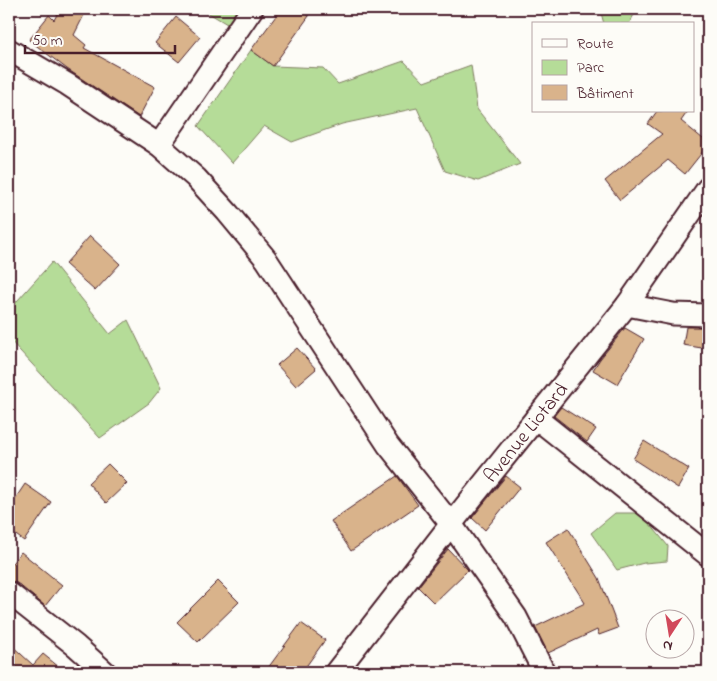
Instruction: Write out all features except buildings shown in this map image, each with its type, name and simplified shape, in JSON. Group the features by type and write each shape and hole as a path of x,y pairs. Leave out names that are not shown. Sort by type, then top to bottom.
{"street":[{"path":"159,145 252,9"},
{"path":"9,50 67,84 159,145 196,178 266,259 388,445 451,524 516,617 544,672"},
{"name":"Avenue Liotard","path":"336,672 451,524 627,305 708,188"},
{"path":"627,305 673,314 708,315"},
{"path":"536,418 708,555"},
{"path":"9,593 76,646 105,672"}],"green space":[{"path":"202,9 246,9 232,27"},
{"path":"600,9 637,9 630,22 603,22"},
{"path":"664,9 708,9 689,13"},
{"path":"251,50 273,66 323,68 338,84 404,61 424,82 471,65 477,109 520,164 478,181 445,171 417,108 342,124 292,142 264,126 232,163 198,126"},
{"path":"52,262 110,334 128,320 161,388 149,403 100,438 9,339 9,310"},
{"path":"615,513 641,513 668,546 667,561 644,563 617,570 591,533"}]}
